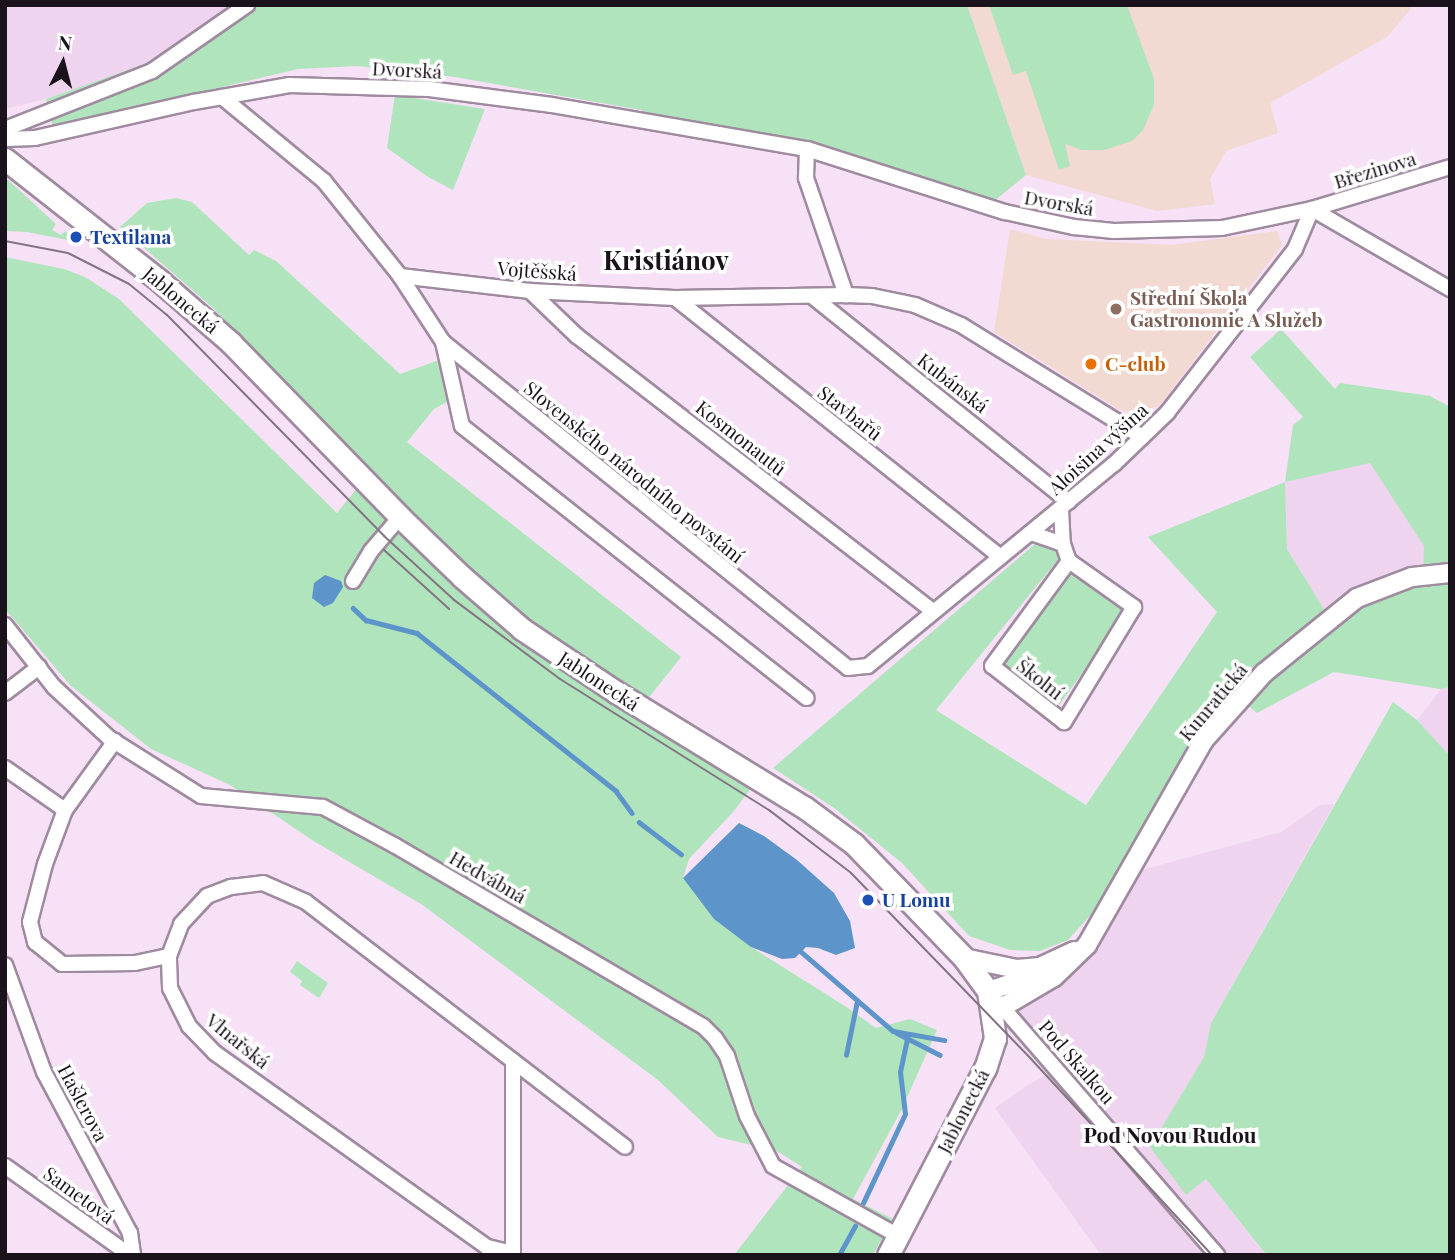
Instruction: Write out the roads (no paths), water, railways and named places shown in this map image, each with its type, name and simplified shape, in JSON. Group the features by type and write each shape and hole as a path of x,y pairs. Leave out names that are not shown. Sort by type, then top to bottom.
{"main road":[{"name":"Jablonecká","path":"5,159 160,281 231,343 400,517 461,576 522,629 604,685 804,807 854,844 964,958 995,1003 995,1038 985,1068 893,1245"}],"street":[{"path":"5,129 152,71 247,5"},
{"name":"Dvorská","path":"5,139 35,138 289,85 429,89 552,105 807,149 1005,212 1074,227 1171,232 1222,228 1312,209"},
{"path":"222,97 324,181 400,276"},
{"path":"807,149 806,178 846,295"},
{"name":"Březinova","path":"1312,209 1450,167"},
{"path":"1312,209 1450,289"},
{"name":"Aloisina výšina","path":"868,666 1065,505 1167,414 1294,248 1312,209"},
{"name":"Vojtěšská","path":"400,276 530,291 675,298 846,295 872,296 915,305 961,325 1142,437"},
{"name":"Slovenského národního povstání","path":"400,276 443,342 848,668 868,666"},
{"name":"Kosmonautů","path":"530,291 578,336 933,611"},
{"name":"Kubánská","path":"812,296 1065,505"},
{"name":"Stavbařů","path":"675,298 1001,557"},
{"path":"443,342 462,426 806,698"},
{"path":"1065,505 1063,544 1069,561"},
{"path":"353,581 371,551 400,517"},
{"path":"1031,533 1063,544"},
{"name":"Školní","path":"1069,561 1134,607 1064,722 992,666 1069,561"},
{"name":"Kunratická","path":"995,1003 1054,968 1087,944 1205,740 1264,673 1357,598 1412,577 1450,573"},
{"name":"Hedvábná","path":"5,625 54,687 115,741 201,796 323,807 405,851 703,1026 727,1056 747,1116 773,1166 893,1245"},
{"path":"5,693 39,667"},
{"path":"115,741 65,810 45,864 30,922 35,942 62,964 135,963 169,956"},
{"path":"5,768 65,810"},
{"name":"Vlnařská","path":"513,1061 513,1254 487,1247 214,1052 189,1026 170,988 169,956 181,924 207,896 231,887 263,883 306,902 625,1147"},
{"path":"964,958 998,968 1040,967 1087,944"},
{"name":"Hašlerova","path":"5,965 44,1072 130,1233 131,1255"},
{"name":"Pod Skalkou","path":"995,1003 1217,1255"},
{"name":"Sametová","path":"5,1166 131,1255"}],"water":[{"path":"325,575 341,581 343,587 333,603 324,607 312,598 314,583"},
{"path":"739,823 764,836 797,860 834,893 850,921 855,948 836,955 818,948 806,947 795,958 782,959 751,947 714,919 683,878"}],"waterway":[{"path":"353,608 366,620 417,633 616,791 632,813"},
{"path":"639,822 681,854"},
{"path":"798,949 893,1031 944,1040"},
{"path":"846,1055 857,1001"},
{"path":"897,1033 940,1055"},
{"path":"863,1203 905,1114 900,1072 907,1038"},
{"path":"839,1255 855,1226"}],"tram line":[{"path":"5,241 68,253 129,284 167,315 384,536 454,600 560,679 769,810 851,873 1032,1060 1212,1255"},
{"path":"384,550 449,609"}],"place":[{"name":"Textilana","path":"76,237"},
{"name":"Střední Škola Gastronomie A Služeb","path":"1116,309"},
{"name":"C-club","path":"1091,364"},
{"name":"U Lomu","path":"868,900"}],"district":[{"name":"Kristiánov","path":"666,260"},
{"name":"Pod Novou Rudou","path":"1170,1134"}]}
